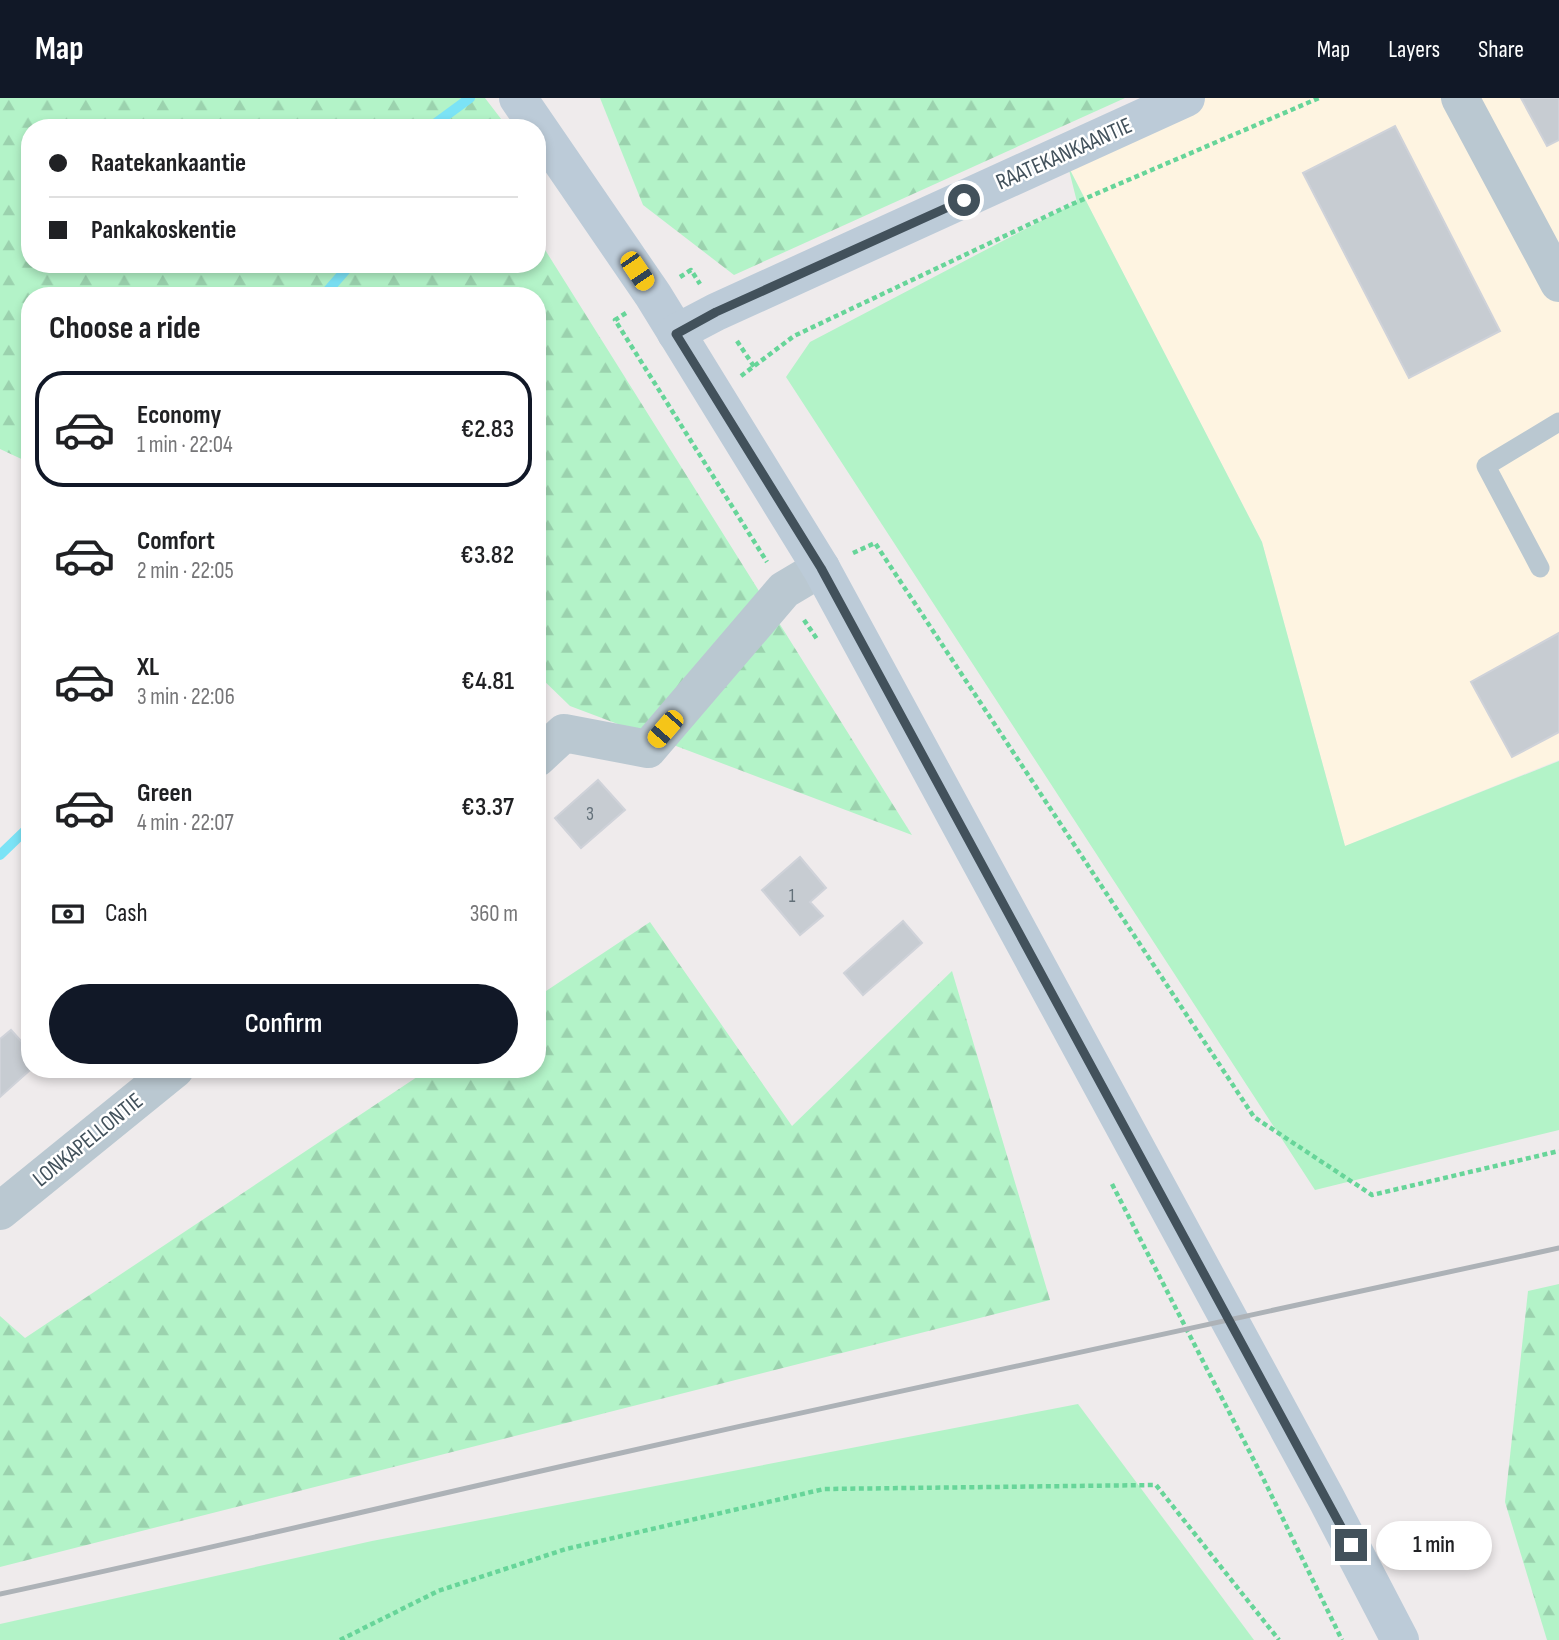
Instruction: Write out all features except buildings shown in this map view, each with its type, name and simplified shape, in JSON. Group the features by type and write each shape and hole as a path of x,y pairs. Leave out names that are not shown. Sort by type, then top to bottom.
{"main road":[{"path":"518,98 532,119"},
{"name":"RAATEKANKAANTIE","path":"676,334 716,312 1186,98"},
{"path":"546,139 637,271 821,568 1326,1498 1400,1640"}],"street":[{"path":"1460,98 1559,283"},
{"path":"546,750 564,733 648,749 784,590 821,568"},
{"name":"LONKAPELLONTIE","path":"0,1211 164,1078"}],"lane":[{"path":"1540,568 1486,466 1559,422"}],"path":[{"path":"673,413 712,394 755,368 794,336 1070,205 1319,98"},
{"path":"821,568 876,543 1254,1117 1372,1195 1559,1151"},
{"path":"340,1640 438,1591 566,1549 824,1489 1156,1485 1279,1640"}],"shaded area":[{"path":"1195,98 1559,98 1559,760 1345,846 1262,542 1068,166"}],"green space":[{"path":"0,98 485,98 501,119 21,119 21,273 546,273 546,251 912,835 570,706 546,683 546,287 21,287 21,459 0,449"},
{"path":"600,98 1125,98 734,275 643,205"},
{"path":"1068,166 1262,542 1345,846 1559,761 1559,1130 1315,1190 786,377 810,342 1077,202"},
{"path":"650,922 792,1126 952,971 1050,1300 0,1567 0,1316 25,1338 415,1078 546,1078 546,991"},
{"path":"1559,1284 1559,1640 1547,1640 1505,1502 1528,1291"},
{"path":"1078,1404 1254,1640 0,1640 0,1624 372,1541"}],"waterway":[{"path":"441,119 470,98"},
{"path":"331,287 343,273"},
{"path":"0,855 21,835"}],"railway":[{"path":"0,1594 722,1430 1559,1248"}],"route":[{"path":"964,200 716,312 676,334 821,568 1351,1545"}]}
